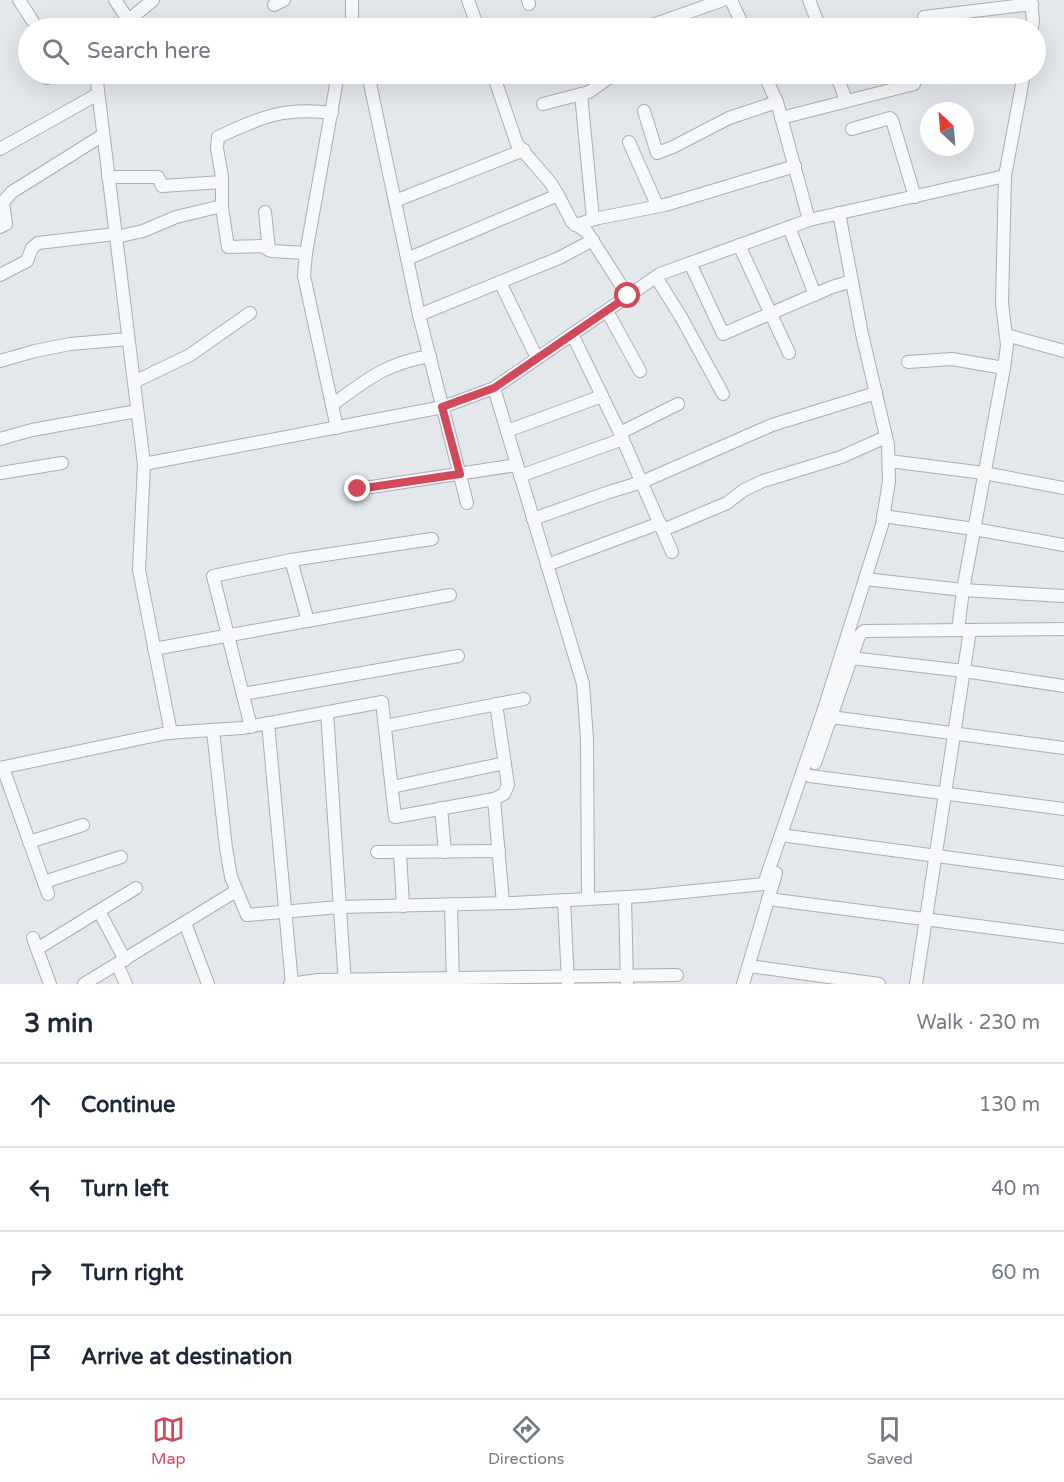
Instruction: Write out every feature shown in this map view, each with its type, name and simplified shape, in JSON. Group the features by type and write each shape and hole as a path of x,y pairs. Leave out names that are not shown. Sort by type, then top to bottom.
{"street":[{"path":"19,0 31,18"},
{"path":"115,0 123,18"},
{"path":"135,18 153,0"},
{"path":"352,0 352,18"},
{"path":"468,0 474,18"},
{"path":"672,18 723,0"},
{"path":"731,0 739,18"},
{"path":"809,0 816,18"},
{"path":"924,17 1031,2 1032,18"},
{"path":"97,84 144,464 139,570 171,733"},
{"path":"336,84 306,253 304,276 337,428"},
{"path":"370,84 407,259 467,503"},
{"path":"496,84 517,144 550,182 572,222 587,232 593,240 628,296"},
{"path":"543,104 581,94 600,84"},
{"path":"769,84 777,102 809,220"},
{"path":"840,84 846,100"},
{"path":"781,118 914,84"},
{"path":"916,984 964,671 963,590 1004,368 1006,334 1002,303 1005,176 1022,84"},
{"path":"0,148 98,94"},
{"path":"581,94 593,219"},
{"path":"644,111 657,153 729,118 777,102"},
{"path":"306,253 269,250 262,246 228,248 222,206 218,137 247,123 279,113 292,111 332,113"},
{"path":"852,129 890,118 892,120 915,197"},
{"path":"0,227 6,224 3,202 12,192 103,135"},
{"path":"629,141 657,205"},
{"path":"395,201 524,150"},
{"path":"575,225 593,219 665,205 795,166"},
{"path":"144,464 442,407 494,388 656,277 690,263 809,220 1005,176"},
{"path":"108,177 158,177 162,186 222,182"},
{"path":"407,259 558,195"},
{"path":"0,275 27,261 32,248 38,243 143,231 176,218 222,206"},
{"path":"265,212 269,250"},
{"path":"213,731 231,877 247,915 339,907 625,897 764,884 824,709 865,579 883,516 890,480 886,437 838,213"},
{"path":"789,227 815,295"},
{"path":"420,315 559,258 593,240"},
{"path":"739,245 789,353"},
{"path":"690,263 723,334 832,287 852,281"},
{"path":"656,277 681,317 699,354 723,394"},
{"path":"501,282 537,358"},
{"path":"606,311 640,371"},
{"path":"134,382 190,355 250,313"},
{"path":"572,334 621,436 672,552"},
{"path":"1006,334 1064,351"},
{"path":"0,361 70,344 128,339"},
{"path":"332,405 379,372 399,363 430,356"},
{"path":"908,362 952,359 1004,368"},
{"path":"494,388 583,684 587,739 588,897"},
{"path":"533,519 642,482 772,425 876,393"},
{"path":"507,431 602,396"},
{"path":"358,489 460,474 519,471 621,436 678,404"},
{"path":"0,439 32,430 137,411"},
{"path":"547,565 727,503 744,490 763,481 841,457 886,437"},
{"path":"889,461 984,472 1064,488"},
{"path":"0,473 62,463"},
{"path":"883,516 974,528 1064,545"},
{"path":"251,727 213,576 291,560 432,539"},
{"path":"291,560 308,621"},
{"path":"865,579 963,590 1064,596"},
{"path":"154,649 450,595"},
{"path":"743,984 788,836 859,636 864,631 1064,629"},
{"path":"243,694 458,656"},
{"path":"851,658 964,671 1064,686"},
{"path":"385,726 524,699"},
{"path":"121,857 46,888 1,768 171,733 251,727 382,702 395,817 494,799 504,794 508,785 496,704"},
{"path":"327,712 345,982"},
{"path":"831,717 1064,748"},
{"path":"268,723 291,984 627,980 677,975"},
{"path":"392,787 505,764"},
{"path":"810,776 1064,809"},
{"path":"494,799 503,903"},
{"path":"441,808 445,852"},
{"path":"29,842 83,825"},
{"path":"788,836 1064,873"},
{"path":"377,852 499,851"},
{"path":"400,852 403,906"},
{"path":"50,984 35,944 99,911 136,888"},
{"path":"84,984 236,891"},
{"path":"625,897 627,980"},
{"path":"768,899 1064,937"},
{"path":"564,900 568,980"},
{"path":"451,904 453,981"},
{"path":"99,911 121,962 126,984"},
{"path":"185,923 207,984"},
{"path":"749,966 844,982 879,984"}],"route":[{"path":"358,489 460,474 442,407 494,388 628,296"}]}
